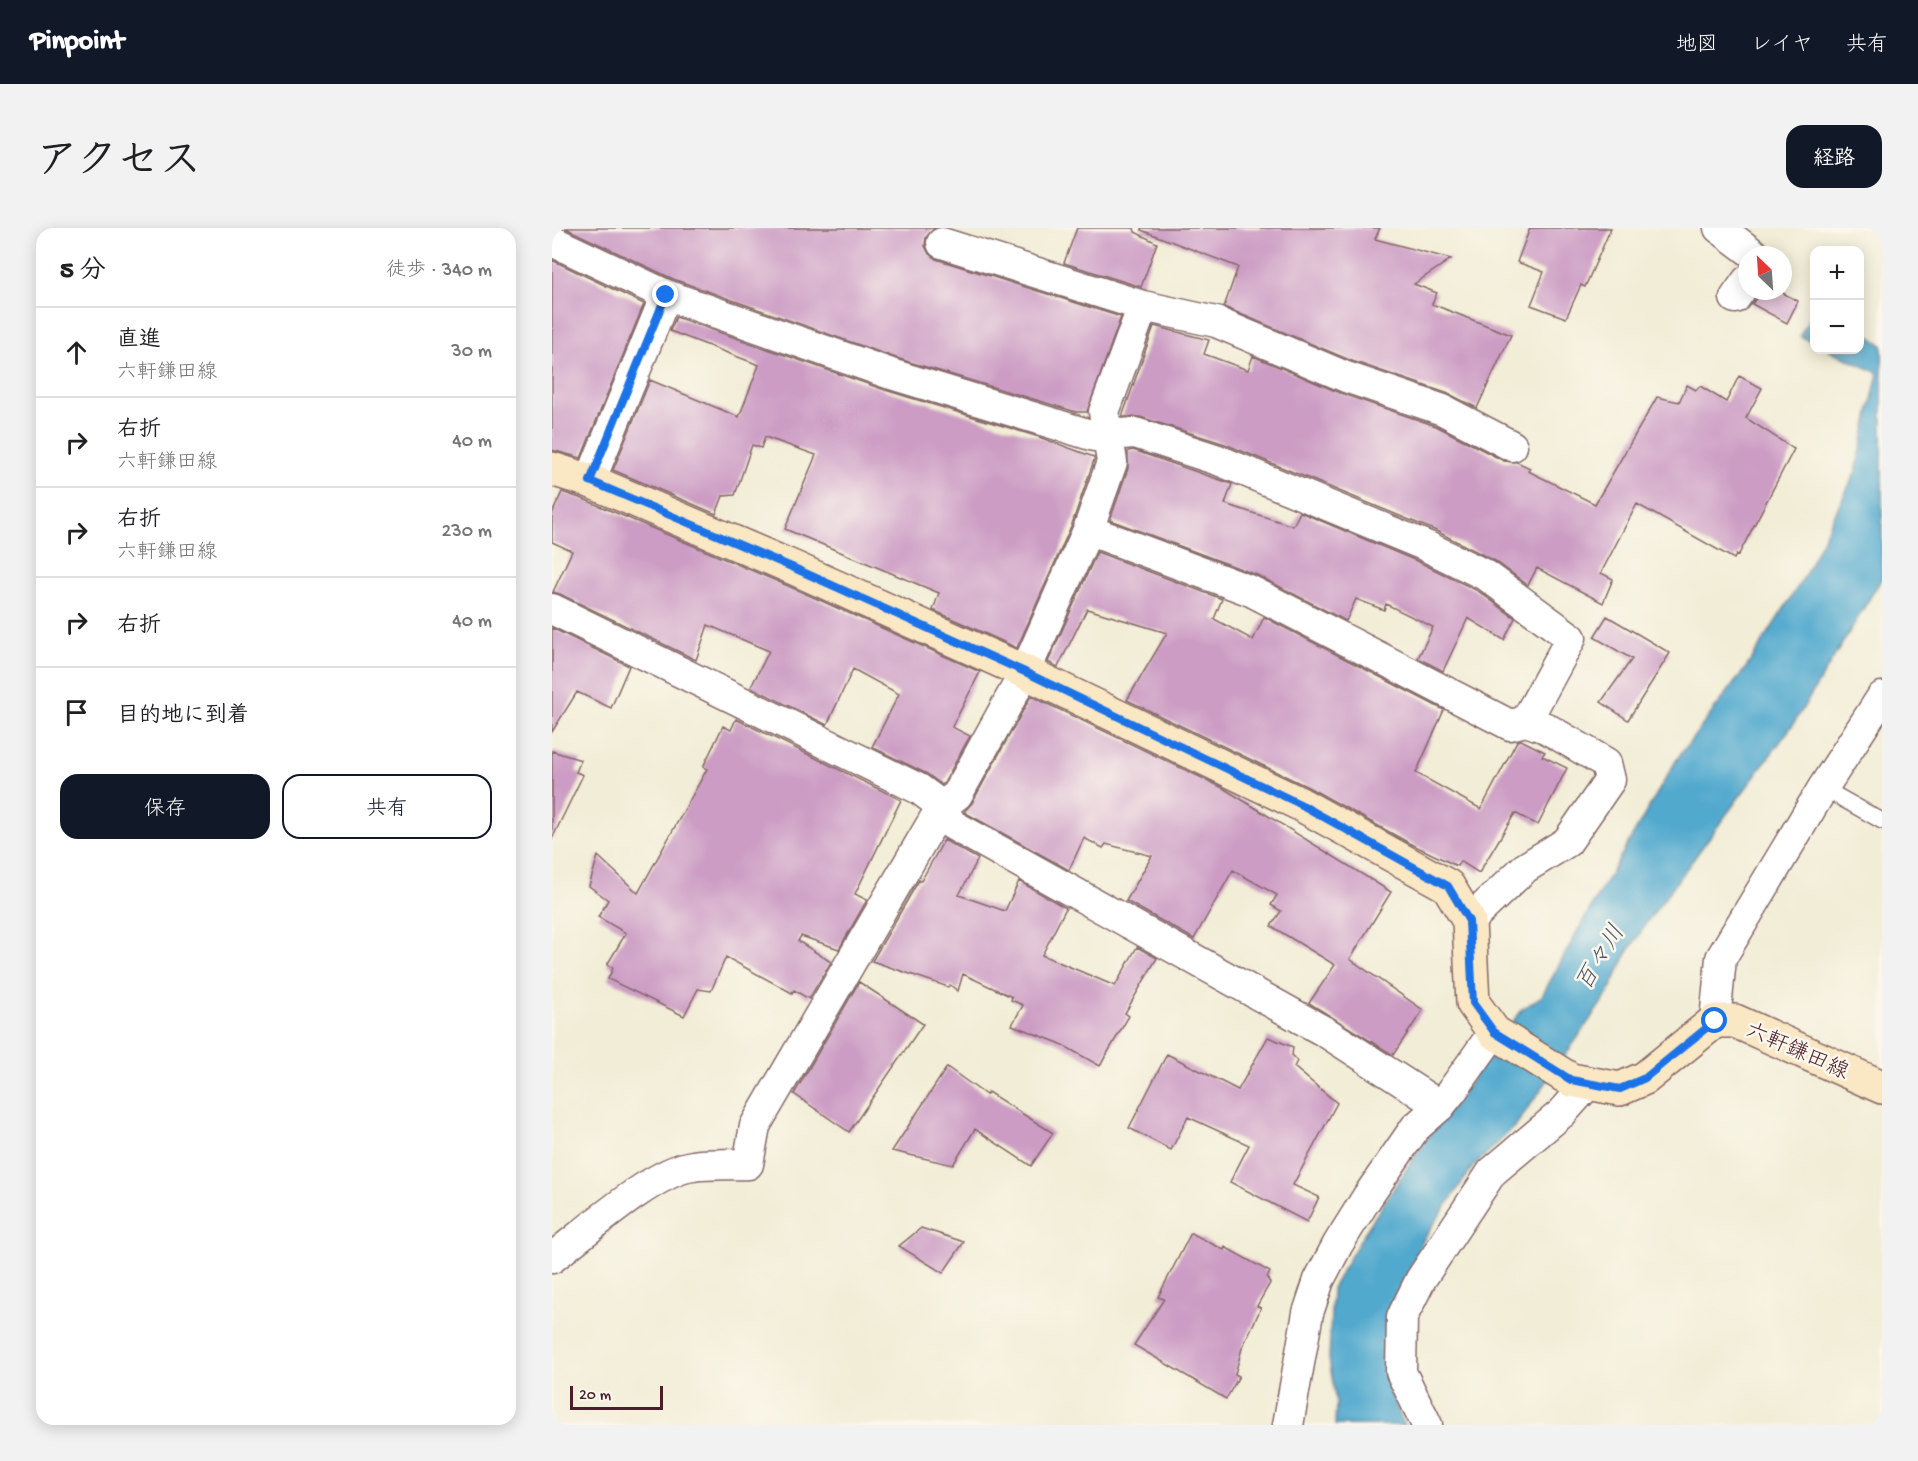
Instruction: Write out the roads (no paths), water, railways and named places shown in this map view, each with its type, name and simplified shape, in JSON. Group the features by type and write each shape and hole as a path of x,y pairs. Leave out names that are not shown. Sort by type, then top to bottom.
{"main road":[{"name":"六軒鎌田線","path":"553,471 590,481 794,568 1025,672 1300,804 1448,886 1469,921 1473,1003 1494,1032 1579,1082 1620,1089 1645,1078 1715,1021 1735,1020 1882,1086"}],"street":[{"path":"1719,228 1743,246"},
{"path":"552,241 666,295 891,374 1094,436 1135,433 1218,460 1426,546 1487,576 1571,638 1526,721"},
{"path":"942,243 1143,306 1216,322 1346,377 1443,410 1512,446"},
{"path":"590,481 666,295"},
{"path":"552,1258 632,1196 666,1176 691,1166 748,1164 755,1126 942,806 957,795 1025,672 1088,530 1112,462 1104,412 1143,306"},
{"path":"1088,530 1251,591 1510,725 1526,721 1546,728 1606,764 1610,780 1567,842 1525,868 1469,921"},
{"path":"552,609 919,789 942,806 951,824 1327,1033 1440,1106"},
{"path":"1715,1021 1721,958 1823,788 1882,697"},
{"path":"1288,1425 1308,1313 1319,1280 1338,1244 1415,1128 1440,1106 1494,1032"},
{"path":"1427,1425 1401,1372 1402,1317 1421,1279 1492,1172 1562,1113 1579,1082"}],"lane":[{"path":"1823,788 1882,821"}],"water":[{"path":"1810,317 1810,341 1800,336"},
{"name":"百々川","path":"1864,332 1882,345 1882,578 1794,723 1647,922 1625,957 1609,992 1560,1063 1516,1125 1471,1169 1425,1237 1390,1309 1384,1353 1390,1391 1404,1425 1335,1425 1336,1403 1329,1359 1332,1288 1365,1232 1427,1138 1456,1102 1521,1010 1542,996 1677,759 1748,665 1804,577 1856,471 1878,373 1838,354 1864,354"}]}
